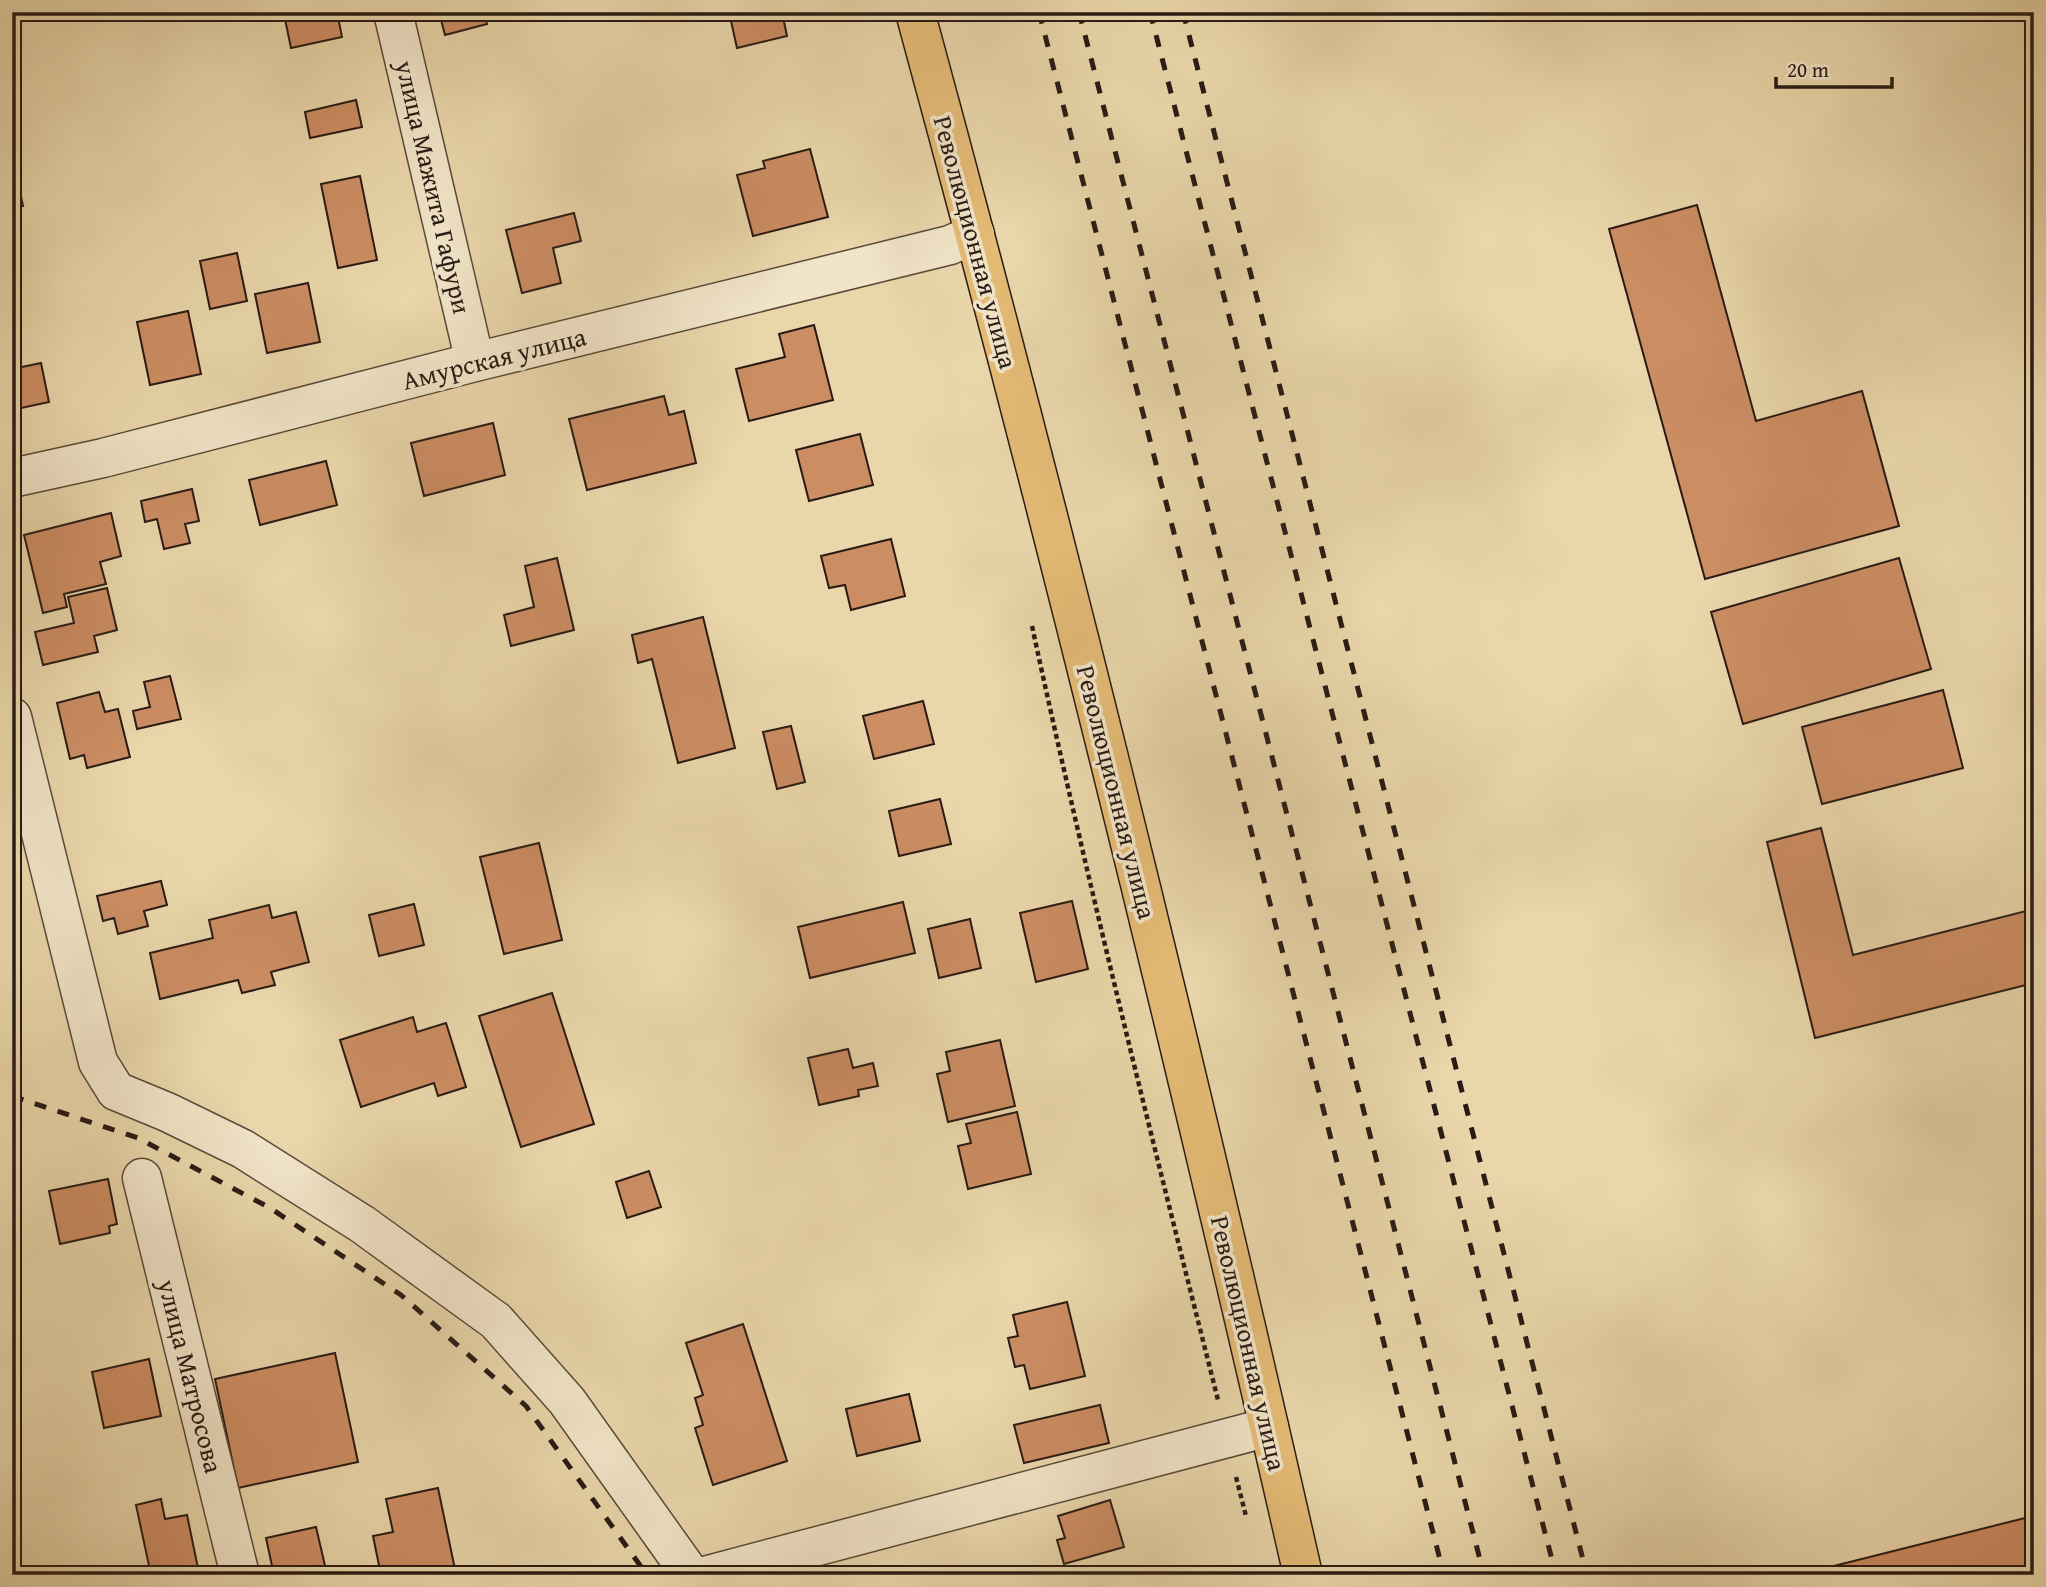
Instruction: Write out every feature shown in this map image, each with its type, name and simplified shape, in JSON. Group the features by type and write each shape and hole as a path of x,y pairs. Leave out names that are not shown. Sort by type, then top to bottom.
{"main road":[{"name":"Революционная улица","path":"915,12 975,234 1138,873 1303,1575"}],"street":[{"name":"улица Мажита Гафури","path":"393,12 475,362"},
{"name":"Амурская улица","path":"12,478 116,455 475,362 937,248 975,234"},
{"path":"12,717 97,1062 116,1091 243,1149 362,1224 496,1321 567,1401 691,1575"},
{"name":"улица Матросова","path":"142,1178 240,1575"},
{"path":"708,1575 1269,1427"}],"path":[{"path":"1031,621 1133,1063 1248,1525"}],"building":[{"path":"318,12 337,12 342,37 291,48 285,19"},
{"path":"439,12 484,12 487,24 445,35"},
{"path":"729,12 782,12 787,36 737,48"},
{"path":"356,100 362,127 310,138 305,112"},
{"path":"810,149 828,217 753,236 737,175 765,168 763,161"},
{"path":"12,156 23,206 12,208"},
{"path":"360,176 377,260 338,268 321,184"},
{"path":"1697,205 1756,421 1862,391 1899,526 1705,579 1609,229"},
{"path":"574,213 581,241 553,248 561,283 522,293 506,230"},
{"path":"237,253 247,301 210,309 200,261"},
{"path":"308,283 320,342 267,353 255,294"},
{"path":"188,311 201,374 150,385 137,322"},
{"path":"814,325 833,400 749,421 736,369 785,357 779,334"},
{"path":"41,363 49,402 12,410 12,369"},
{"path":"664,396 669,415 684,411 696,463 587,490 569,419"},
{"path":"493,423 505,475 424,496 411,443"},
{"path":"860,434 873,485 809,501 796,450"},
{"path":"326,461 337,505 260,525 249,480"},
{"path":"192,489 199,521 185,524 190,543 164,549 157,519 145,522 141,501"},
{"path":"111,513 121,556 100,562 106,584 64,594 67,607 43,613 24,535"},
{"path":"891,539 905,596 851,610 845,585 829,588 821,556"},
{"path":"557,558 574,630 511,646 504,615 534,607 525,566"},
{"path":"1899,558 1931,669 1743,724 1711,612"},
{"path":"107,588 117,630 94,636 98,652 43,665 35,632 74,623 68,597"},
{"path":"703,617 735,748 678,763 652,659 638,663 632,635"},
{"path":"170,676 181,719 137,729 133,711 150,707 144,682"},
{"path":"1943,690 1963,768 1822,804 1802,727"},
{"path":"99,692 105,712 118,709 130,757 87,768 84,755 70,759 57,703"},
{"path":"923,701 934,744 874,759 863,716"},
{"path":"791,726 805,782 777,789 763,732"},
{"path":"940,799 951,844 899,856 889,811"},
{"path":"1821,828 1853,955 2034,909 2034,983 1815,1038 1767,842"},
{"path":"539,843 562,940 504,954 480,857"},
{"path":"161,881 167,905 144,911 148,926 118,934 114,918 103,921 97,896"},
{"path":"1072,901 1088,969 1036,982 1020,913"},
{"path":"903,902 915,953 810,978 798,927"},
{"path":"414,904 424,945 379,956 369,915"},
{"path":"269,905 272,918 296,912 309,962 271,972 275,985 242,993 238,980 160,999 150,953 213,938 209,920"},
{"path":"970,919 981,968 939,978 928,929"},
{"path":"552,993 594,1124 521,1147 479,1016"},
{"path":"413,1017 417,1032 446,1023 466,1087 438,1096 434,1083 361,1107 340,1040"},
{"path":"1000,1040 1015,1106 948,1122 937,1074 950,1071 946,1052"},
{"path":"848,1049 853,1068 873,1063 878,1086 858,1090 859,1096 819,1105 808,1058"},
{"path":"1017,1112 1031,1174 968,1189 958,1146 971,1143 966,1124"},
{"path":"649,1171 661,1207 627,1218 616,1182"},
{"path":"108,1179 117,1224 109,1226 110,1233 60,1244 49,1191"},
{"path":"1067,1302 1085,1376 1030,1389 1024,1365 1015,1367 1008,1338 1018,1336 1013,1315"},
{"path":"743,1324 787,1461 713,1485 695,1428 703,1425 695,1398 703,1395 686,1343"},
{"path":"335,1353 358,1462 238,1488 215,1379"},
{"path":"149,1359 161,1416 104,1428 92,1372"},
{"path":"909,1394 920,1441 857,1456 846,1409"},
{"path":"1100,1405 1109,1443 1024,1463 1014,1425"},
{"path":"438,1488 456,1574 381,1575 373,1536 393,1532 386,1499"},
{"path":"161,1499 165,1519 187,1515 199,1573 151,1575 136,1505"},
{"path":"1110,1500 1124,1547 1064,1564 1057,1540 1065,1538 1058,1516"},
{"path":"2029,1517 2034,1534 2034,1575 1820,1575 1818,1570"},
{"path":"316,1527 326,1570 304,1575 274,1575 266,1538"}],"railway":[{"path":"1039,12 1444,1575"},
{"path":"1079,12 1484,1575"},
{"path":"1150,12 1556,1575"},
{"path":"1183,12 1587,1575"},
{"path":"12,1096 138,1138 270,1208 401,1295 526,1406 647,1575"}]}
